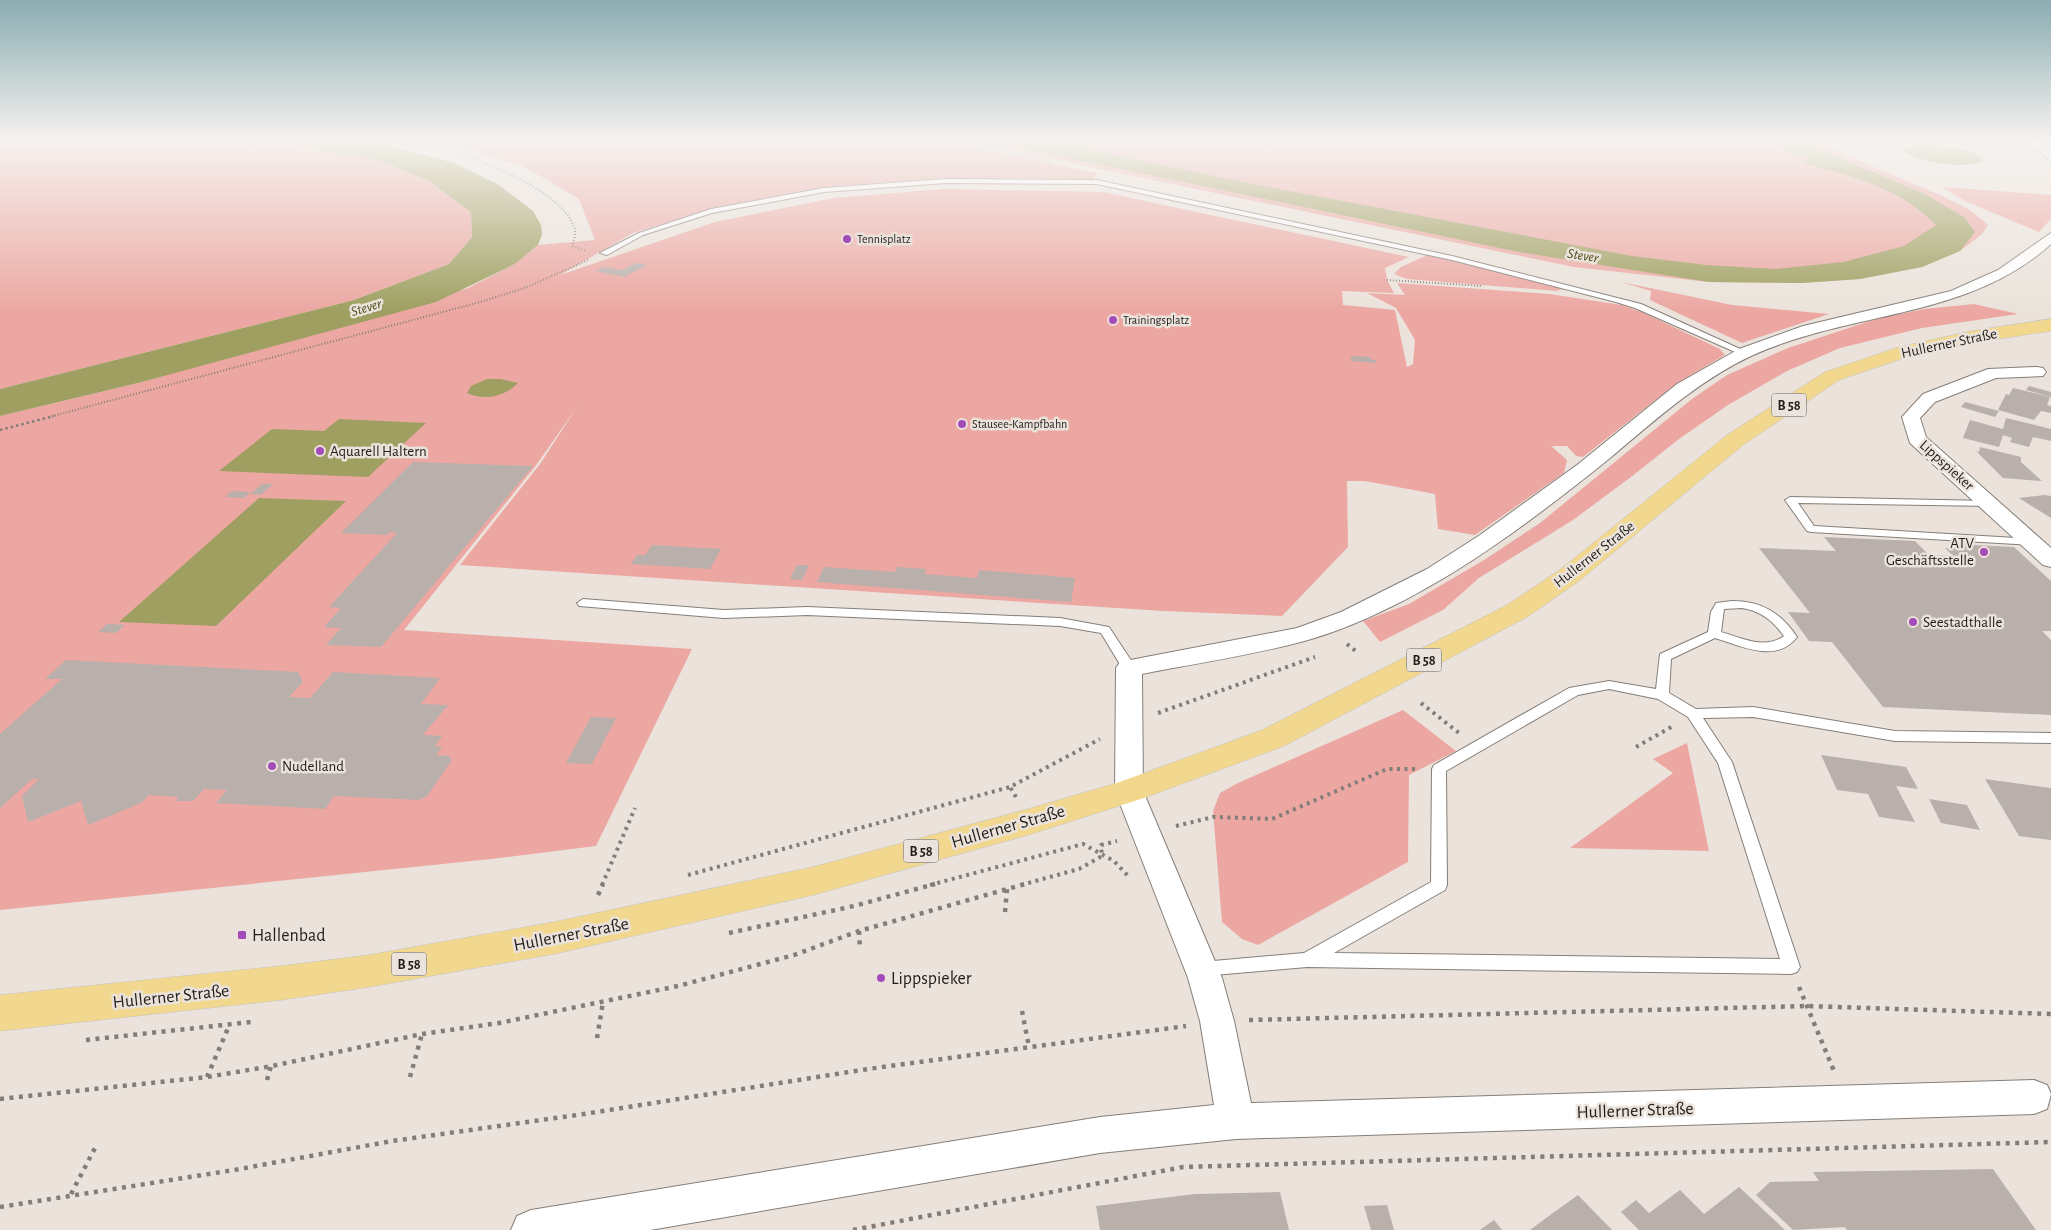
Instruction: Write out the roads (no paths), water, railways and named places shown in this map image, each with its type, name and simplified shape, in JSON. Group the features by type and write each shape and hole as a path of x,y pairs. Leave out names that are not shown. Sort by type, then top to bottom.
{"main road":[{"name":"Hullerner Straße","path":"0,1013 281,983 369,971 554,938 814,881 1028,822 1129,790 1273,738 1517,611 1570,575 1735,440 1832,376 1899,353 1972,337 2051,325"}],"street":[{"path":"1236,1121 1202,1024 1202,970 1129,790 1128,668 1302,634 1349,617 1435,574 1488,540 1584,469 1683,388 1746,353 1776,340 1842,320 1956,294 2003,273 2032,254 2051,237"},
{"name":"Lippspieker","path":"2037,372 1994,373 1930,398 1911,417 1917,439 2051,560"},
{"name":"Hullerner Straße","path":"531,1230 1100,1134 1236,1121 2034,1097"}],"lane":[{"path":"604,253 641,234 711,211 784,197"},
{"path":"1169,197 1452,258 1612,298 1638,306 1746,353"},
{"path":"1990,504 1790,500 1811,529 2033,542"},
{"path":"583,603 717,613 807,611 1060,622 1105,630 1128,668"},
{"path":"1662,695 1665,657 1714,634 1758,647 1778,647 1791,637 1779,619 1766,611 1747,604 1732,603 1720,606 1716,611 1717,624 1714,634"},
{"path":"1202,970 1307,960 1791,967 1725,762 1693,714 1662,695 1609,685 1574,690 1439,769 1439,885 1307,960"},
{"path":"1693,714 1752,712 1895,736 2051,738"}],"water":[{"name":"Stever","path":"451,197 515,197 533,211 541,225 542,235 538,245 515,264 436,302 138,383 0,416 0,389 354,300 449,264 472,237 471,212"},
{"name":"Stever","path":"1257,197 1324,197 1632,256 1706,265 1776,269 1843,262 1904,246 1936,225 1922,212 1899,197 1931,197 1965,218 1975,232 1960,251 1922,267 1860,279 1801,283 1709,282 1519,252"},
{"path":"487,379 500,379 518,383 507,392 494,396 481,397 467,393 471,386"},
{"name":"Aquarell Haltern","path":"339,419 426,423 368,477 219,471 272,429 324,431"},
{"path":"259,498 346,501 216,626 119,622"}],"place":[{"name":"Tennisplatz","path":"847,239"},
{"name":"Trainingsplatz","path":"1113,320"},
{"name":"Stausee-Kampfbahn","path":"962,424"},
{"name":"Aquarell Haltern","path":"320,451"},
{"name":"ATV Geschäftsstelle","path":"1984,552"},
{"name":"Seestadthalle","path":"1913,622"},
{"name":"Nudelland","path":"272,766"},
{"name":"Hallenbad","path":"242,935"},
{"name":"Lippspieker","path":"881,978"}]}
